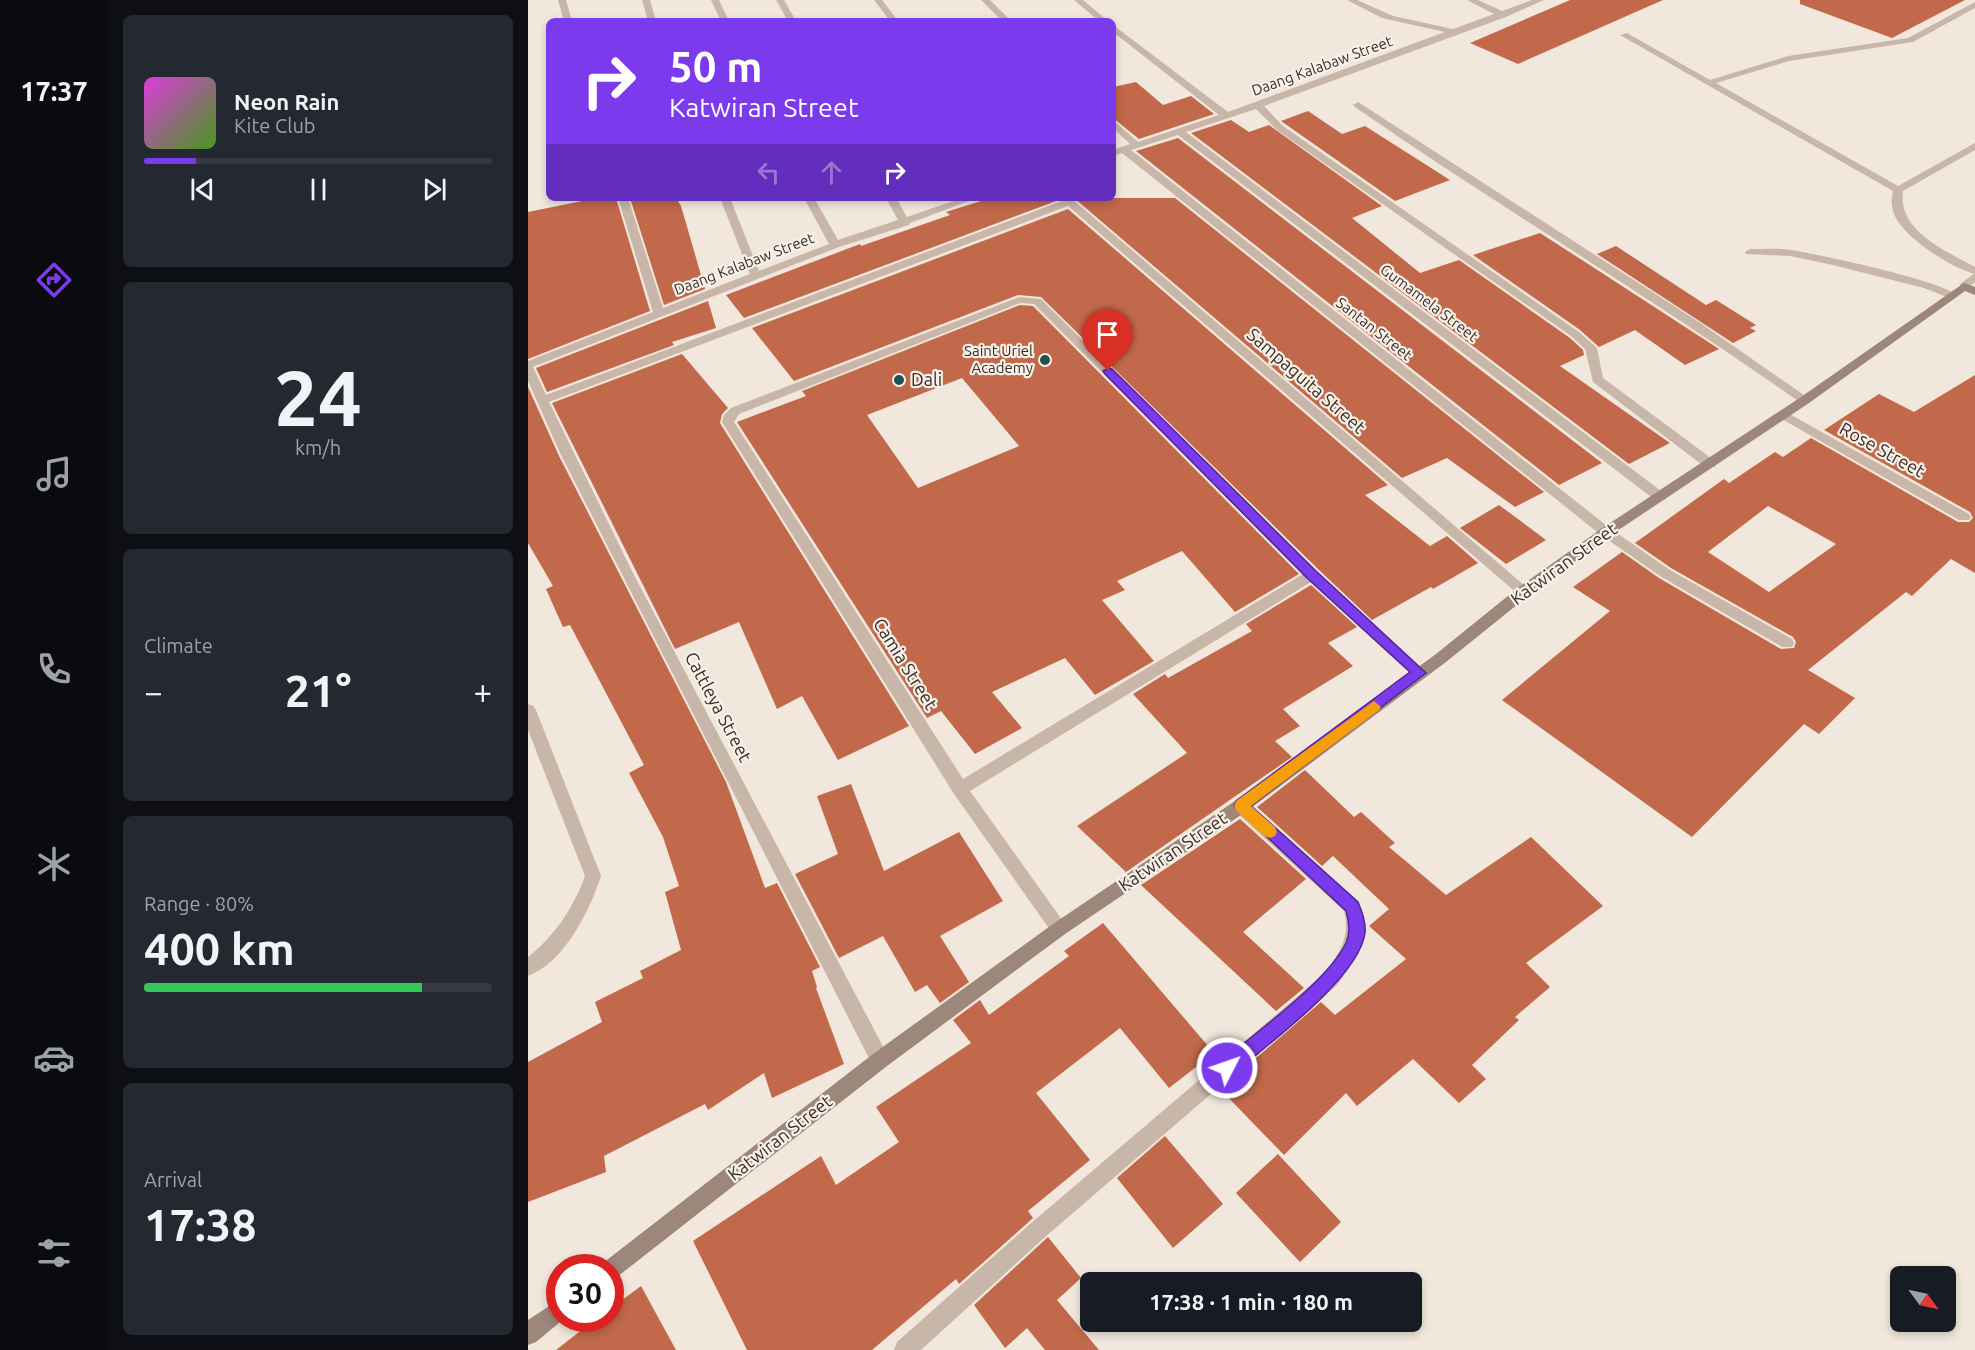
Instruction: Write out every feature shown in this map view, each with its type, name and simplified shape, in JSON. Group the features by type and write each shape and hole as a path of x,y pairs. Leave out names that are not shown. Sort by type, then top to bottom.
{"street":[{"path":"562,0 567,18"},
{"path":"646,0 651,18"},
{"path":"715,0 724,18"},
{"path":"780,0 790,18"},
{"path":"878,0 892,18"},
{"path":"985,0 1004,18"},
{"path":"1078,0 1100,18"},
{"path":"1351,0 1382,15 1455,33"},
{"path":"1471,0 1503,15"},
{"name":"Daang Kalabaw Street","path":"1118,151 1258,105 1540,0"},
{"path":"1708,83 1788,59 1910,40 1975,5"},
{"path":"1116,30 1227,116"},
{"path":"1624,35 1898,190"},
{"path":"1258,105 1280,128 1575,334 1591,348 1597,379 1710,464"},
{"path":"1358,105 1419,148 1632,284 1805,400"},
{"path":"1116,126 1136,145"},
{"name":"Gumamela Street","path":"1180,132 1660,497"},
{"path":"1975,146 1898,190 1893,201 1896,211 1909,230 1975,271"},
{"name":"Santan Street","path":"1118,151 1606,532 1665,573 1787,643"},
{"path":"624,201 659,313"},
{"path":"726,201 756,276"},
{"path":"811,201 835,245"},
{"path":"893,201 905,223"},
{"name":"Daang Kalabaw Street","path":"528,367 659,313 835,245 964,201"},
{"path":"544,400 1064,201"},
{"name":"Sampaguita Street","path":"1068,201 1524,591"},
{"path":"1750,252 1790,253 1928,286 1967,288"},
{"name":"Katwiran Street","path":"624,1259 880,1060 1059,929 1241,806 1524,591 1606,532 1784,415 1967,288"},
{"name":"Camia Street","path":"1059,929 960,789 728,422 730,415 754,402 1019,300 1031,300 1041,303 1312,575"},
{"name":"Cattleya Street","path":"528,367 567,455 627,575 880,1060"},
{"name":"Rose Street","path":"1784,415 1964,517"},
{"path":"960,789 1312,575 1419,673"},
{"path":"528,710 593,876 585,902 567,928 546,954 528,968"},
{"path":"905,1350 1037,1231 1330,979 1344,960 1357,933 1357,920 1352,907 1241,806"},
{"path":"528,1334 546,1320"}],"building":[{"path":"1570,0 1663,0 1518,64 1470,43"},
{"path":"1800,0 1965,0 1892,38 1800,4"},
{"path":"1136,82 1163,105 1191,96 1214,114 1139,139 1116,120 1116,86"},
{"path":"1308,111 1342,134 1365,126 1450,180 1395,201 1281,121"},
{"path":"1231,120 1249,132 1269,125 1382,206 1352,218 1420,273 1459,260 1570,338 1583,350 1584,355 1560,366 1670,443 1629,464 1191,133"},
{"path":"1178,138 1602,463 1559,485 1136,151"},
{"path":"1116,198 1175,198 1544,492 1515,507 1447,458 1402,478 1078,201 1116,201"},
{"path":"582,201 617,201 650,311 528,359 528,212"},
{"path":"631,201 678,201 681,206 705,289 664,305"},
{"path":"981,201 1056,201 744,318 726,295 860,244 861,246 950,215 946,212"},
{"path":"1068,209 1388,485 1365,495 1430,546 1447,536 1478,563 1372,620 1041,297 1018,295 794,381 752,328"},
{"path":"1540,233 1719,349 1685,365 1635,330 1599,347 1580,330 1473,255"},
{"path":"1616,246 1706,305 1716,300 1756,325 1750,328 1756,331 1733,343 1597,254"},
{"path":"708,301 716,328 672,342 674,345 547,392 536,368"},
{"path":"1020,305 1033,306 1299,574 1235,612 1182,551 1117,581 1125,590 1102,600 1154,661 1095,695 1065,658 992,692 1022,728 975,754 941,711 927,718 737,422 806,396 802,391","holes":["962,378 1019,446 918,488 867,415"]},
{"path":"682,354 728,408 722,414 720,423 909,726 838,760 802,696 777,709 739,622 675,649 552,403"},
{"path":"1975,375 1975,573 1951,559 1912,596 1906,592 1808,670 1855,698 1819,734 1804,724 1692,837 1502,700 1610,611 1573,587 1622,552 1659,578 1781,649 1794,648 1796,642 1793,637 1671,568 1635,543 1724,479 1729,483 1775,452 1783,457 1811,438 1958,522 1969,522 1973,518 1970,512 1824,430 1879,394 1914,412","holes":["1768,506 1836,544 1769,592 1708,552"]},
{"path":"528,387 559,456 726,782 765,888 777,883 820,967 812,971 816,988 844,1064 772,1098 764,1073 708,1110 705,1104 604,1156 606,1172 528,1202 528,1062 602,1022 595,1002 643,978 640,971 681,950 665,892 679,886 663,837 629,773 644,765 570,625 563,627 546,589 553,586 528,543"},
{"path":"1499,505 1546,540 1506,564 1460,528"},
{"path":"1311,585 1357,627 1328,643 1353,666 1283,709 1300,726 1275,741 1292,757 1126,872 1077,826 1187,753 1133,694 1165,674 1168,678 1252,631 1246,624"},
{"path":"1305,770 1354,817 1361,812 1395,843 1389,847 1446,895 1531,837 1603,906 1526,963 1550,987 1515,1017 1519,1020 1472,1065 1486,1079 1459,1103 1413,1059 1357,1106 1346,1093 1284,1155 1220,1089 1321,1002 1335,1015 1406,959 1369,926 1389,909 1333,856 1322,866 1257,807"},
{"path":"851,784 884,871 959,832 1003,901 940,936 969,982 940,1003 927,985 915,992 883,936 839,958 795,874 838,854 817,796"},
{"path":"1240,819 1306,879 1243,932 1304,988 1276,1011 1141,885"},
{"path":"1103,923 1214,1053 1169,1088 1120,1028 1036,1093 1090,1160 1028,1211 1033,1218 959,1284 956,1279 872,1350 747,1350 693,1241 821,1156 836,1185 899,1142 876,1107 971,1043 953,1020 980,1000 989,1015 1069,956 1064,951"},
{"path":"1165,1136 1223,1204 1173,1248 1117,1178"},
{"path":"1278,1154 1341,1222 1300,1262 1236,1193"},
{"path":"1048,1237 1080,1277 1057,1300 1080,1327 1080,1332 1084,1332 1099,1350 1045,1350 1027,1328 1005,1348 974,1305"},
{"path":"641,1286 676,1350 556,1350 579,1332 624,1332 624,1299"}],"slow traffic":[{"path":"1270,832 1241,806 1374,707"}],"place":[{"name":"Saint Uriel Academy","path":"1045,360"},
{"name":"Dali","path":"899,380"}],"route":[{"path":"1108,371 1312,575 1419,673 1241,806 1352,907 1357,920 1357,933 1353,946 1330,979 1227,1068"}]}
